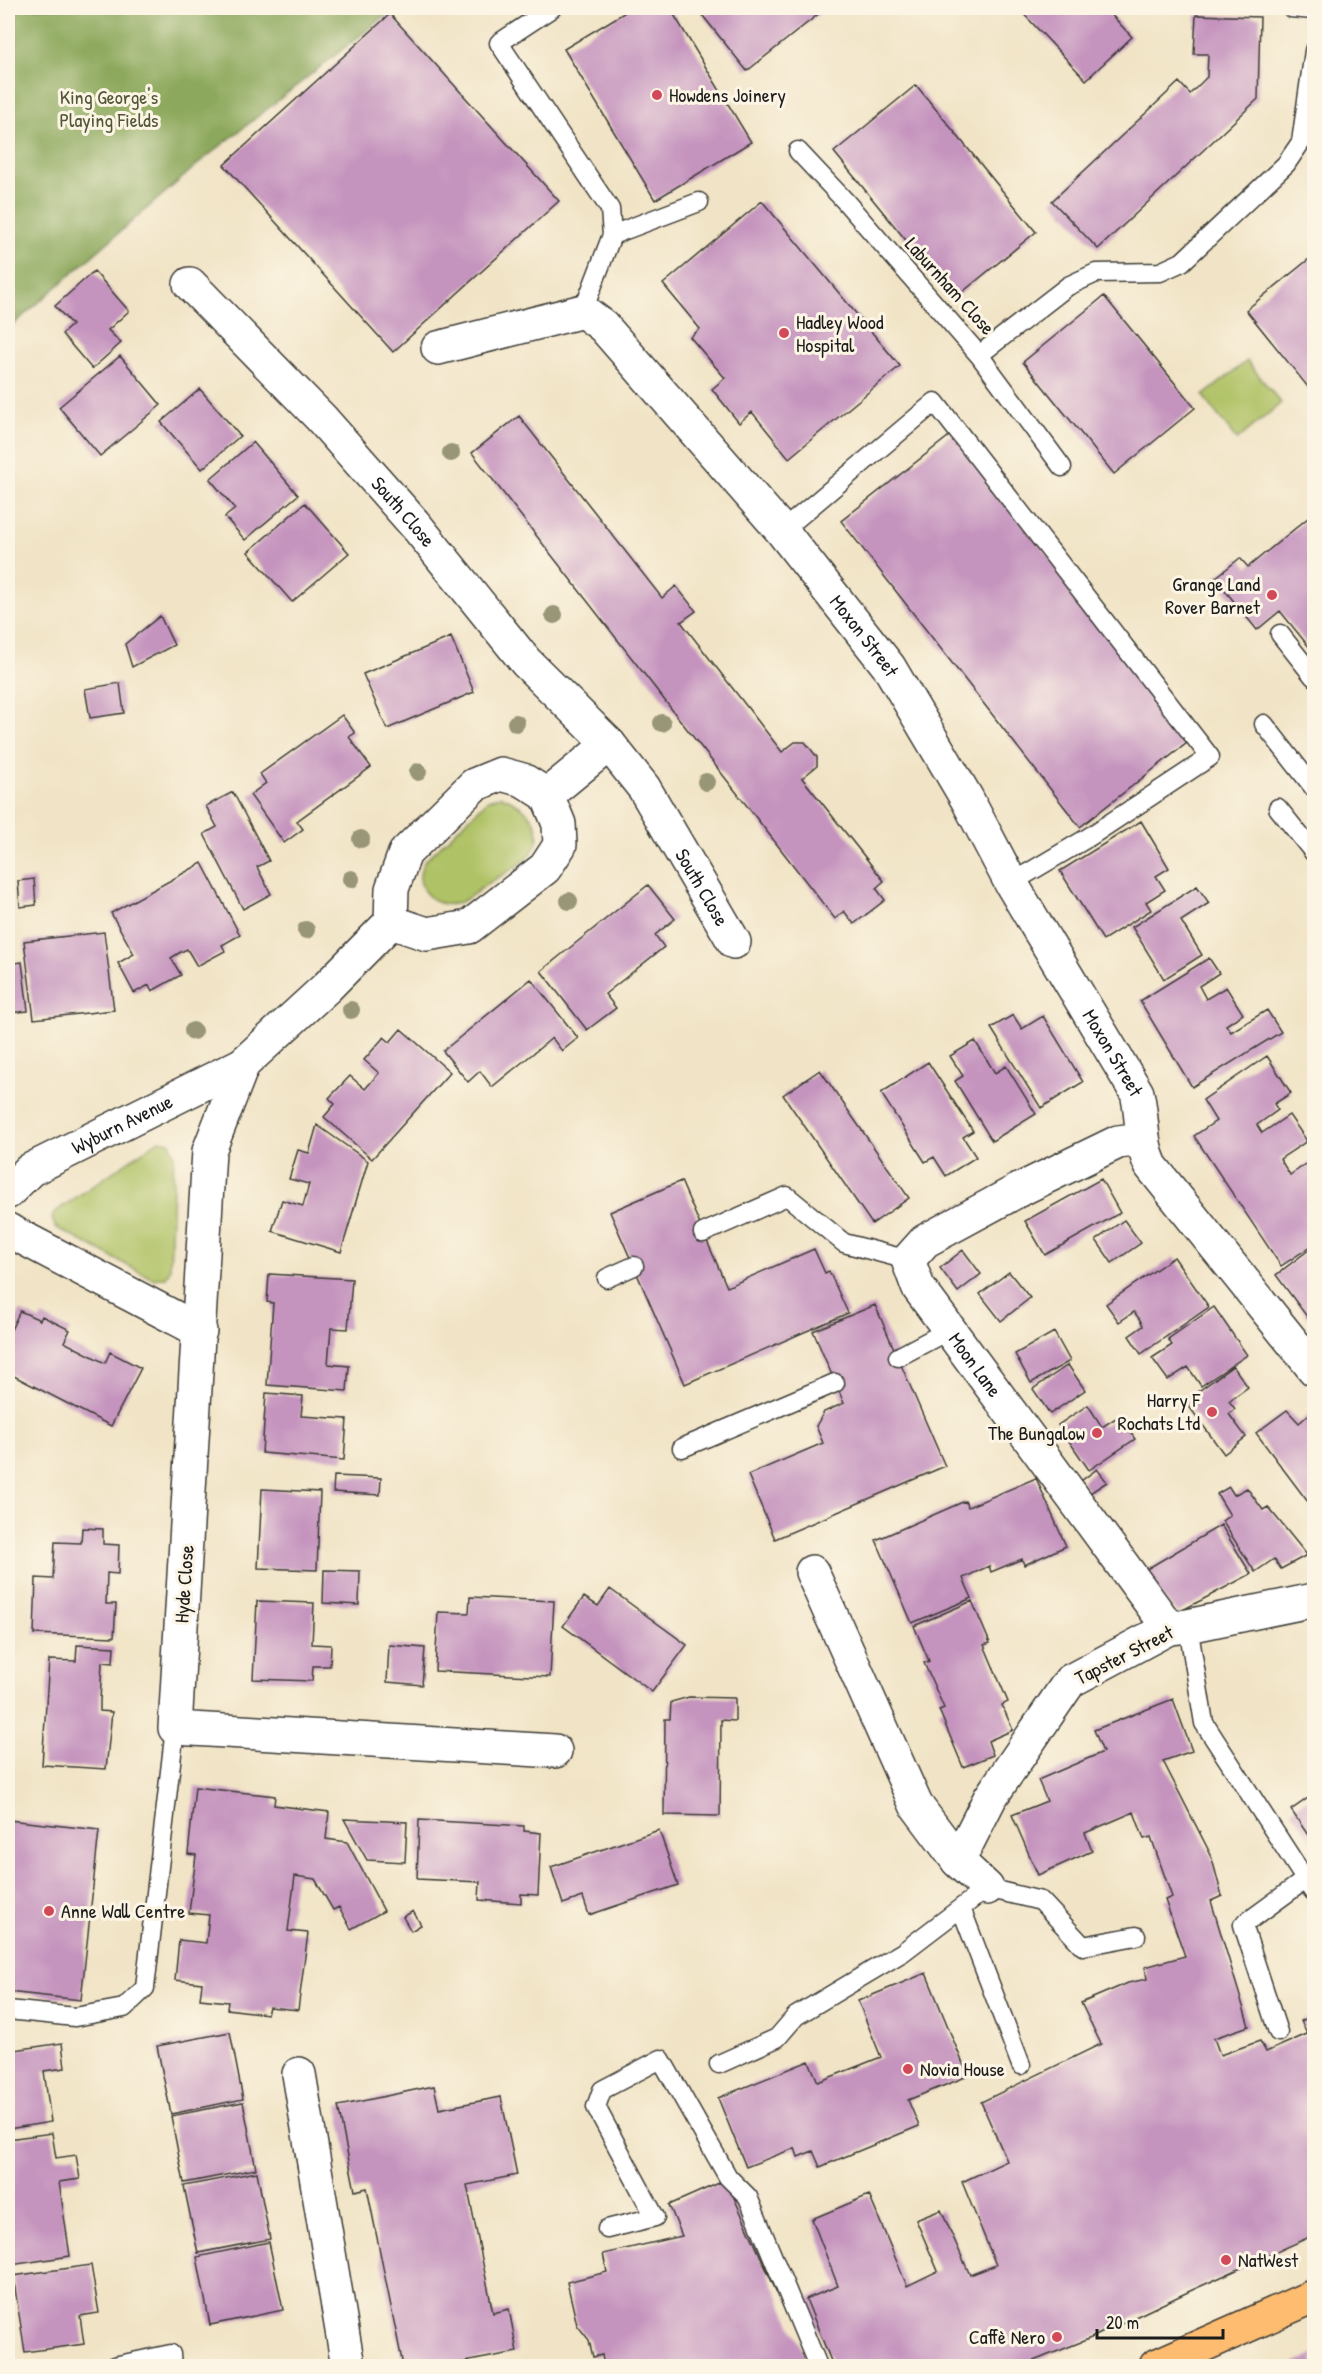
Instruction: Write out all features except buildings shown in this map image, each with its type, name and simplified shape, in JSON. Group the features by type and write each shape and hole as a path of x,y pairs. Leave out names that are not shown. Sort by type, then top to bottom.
{"main road":[{"path":"1156,2367 1314,2296"}],"street":[{"name":"South Close","path":"190,284 321,418 418,528 526,662 609,744 644,788 734,942"},
{"path":"438,348 583,311"},
{"name":"Moxon Street","path":"583,311 603,326 782,531 889,667 967,799 1011,883 1137,1093 1142,1111 1145,1152 1151,1166 1314,1369"},
{"path":"547,795 609,744"},
{"path":"243,1064 327,987 391,922 392,889 405,853 474,785 501,774 523,780 547,795 559,824 560,845 544,868 469,927 427,934 391,922"},
{"name":"Wyburn Avenue","path":"15,1178 243,1064"},
{"name":"Hyde Close","path":"175,1728 209,1151 243,1064"},
{"path":"908,1260 925,1241 1017,1191 1118,1142 1143,1139"},
{"path":"8,1230 200,1331"},
{"name":"Moon Lane","path":"908,1260 918,1287 949,1330 1178,1627"},
{"path":"812,1572 916,1805 958,1861 987,1888"},
{"name":"Tapster Street","path":"958,1861 990,1798 1070,1681 1178,1627 1314,1600"},
{"path":"175,1728 555,1750"},
{"path":"300,2074 348,2367"}],"lane":[{"path":"552,8 499,43 610,209 612,235 583,311"},
{"path":"1291,8 1314,10"},
{"name":"Laburnham Close","path":"798,151 845,201 979,355 1068,286 1096,273 1160,272 1182,262 1286,164 1301,142 1314,56"},
{"path":"612,235 699,202"},
{"path":"979,355 1062,467"},
{"path":"782,531 935,402 1210,757 1089,837 1011,883"},
{"path":"1280,634 1314,677"},
{"path":"1264,724 1314,788"},
{"path":"1278,808 1314,853"},
{"path":"703,1233 786,1196 844,1243 908,1260"},
{"path":"607,1278 634,1266"},
{"path":"898,1357 949,1330"},
{"path":"682,1448 836,1383"},
{"path":"1178,1627 1204,1723 1310,1886 1243,1925 1278,2032"},
{"path":"8,2010 75,2017 124,2008 145,1988 175,1728"},
{"path":"718,2064 777,2038 796,2016 903,1952 987,1888 1041,1901 1083,1946 1136,1936"},
{"path":"962,1908 1021,2065"},
{"path":"607,2229 655,2217 596,2107 602,2090 661,2059 728,2177 748,2197 818,2367"},
{"path":"114,2367 172,2360"}],"green space":[{"name":"King George's Playing Fields","path":"8,8 395,8 204,159 8,329"},
{"path":"1247,361 1281,403 1237,440 1203,396"},
{"path":"501,796 520,806 534,821 538,839 534,848 519,865 462,902 444,904 437,902 427,894 421,882 420,873 424,862 488,800"},
{"path":"159,1140 170,1142 174,1153 170,1270 166,1277 153,1279 55,1227 52,1218 55,1212"}],"place":[{"name":"Howdens Joinery","path":"657,95"},
{"name":"Hadley Wood Hospital","path":"784,333"},
{"name":"Grange Land Rover Barnet","path":"1272,595"},
{"name":"Harry F Rochats Ltd","path":"1212,1412"},
{"name":"The Bungalow","path":"1097,1433"},
{"name":"Anne Wall Centre","path":"49,1911"},
{"name":"Novia House","path":"908,2069"},
{"name":"NatWest","path":"1226,2260"},
{"name":"Caffè Nero","path":"1057,2337"}]}
